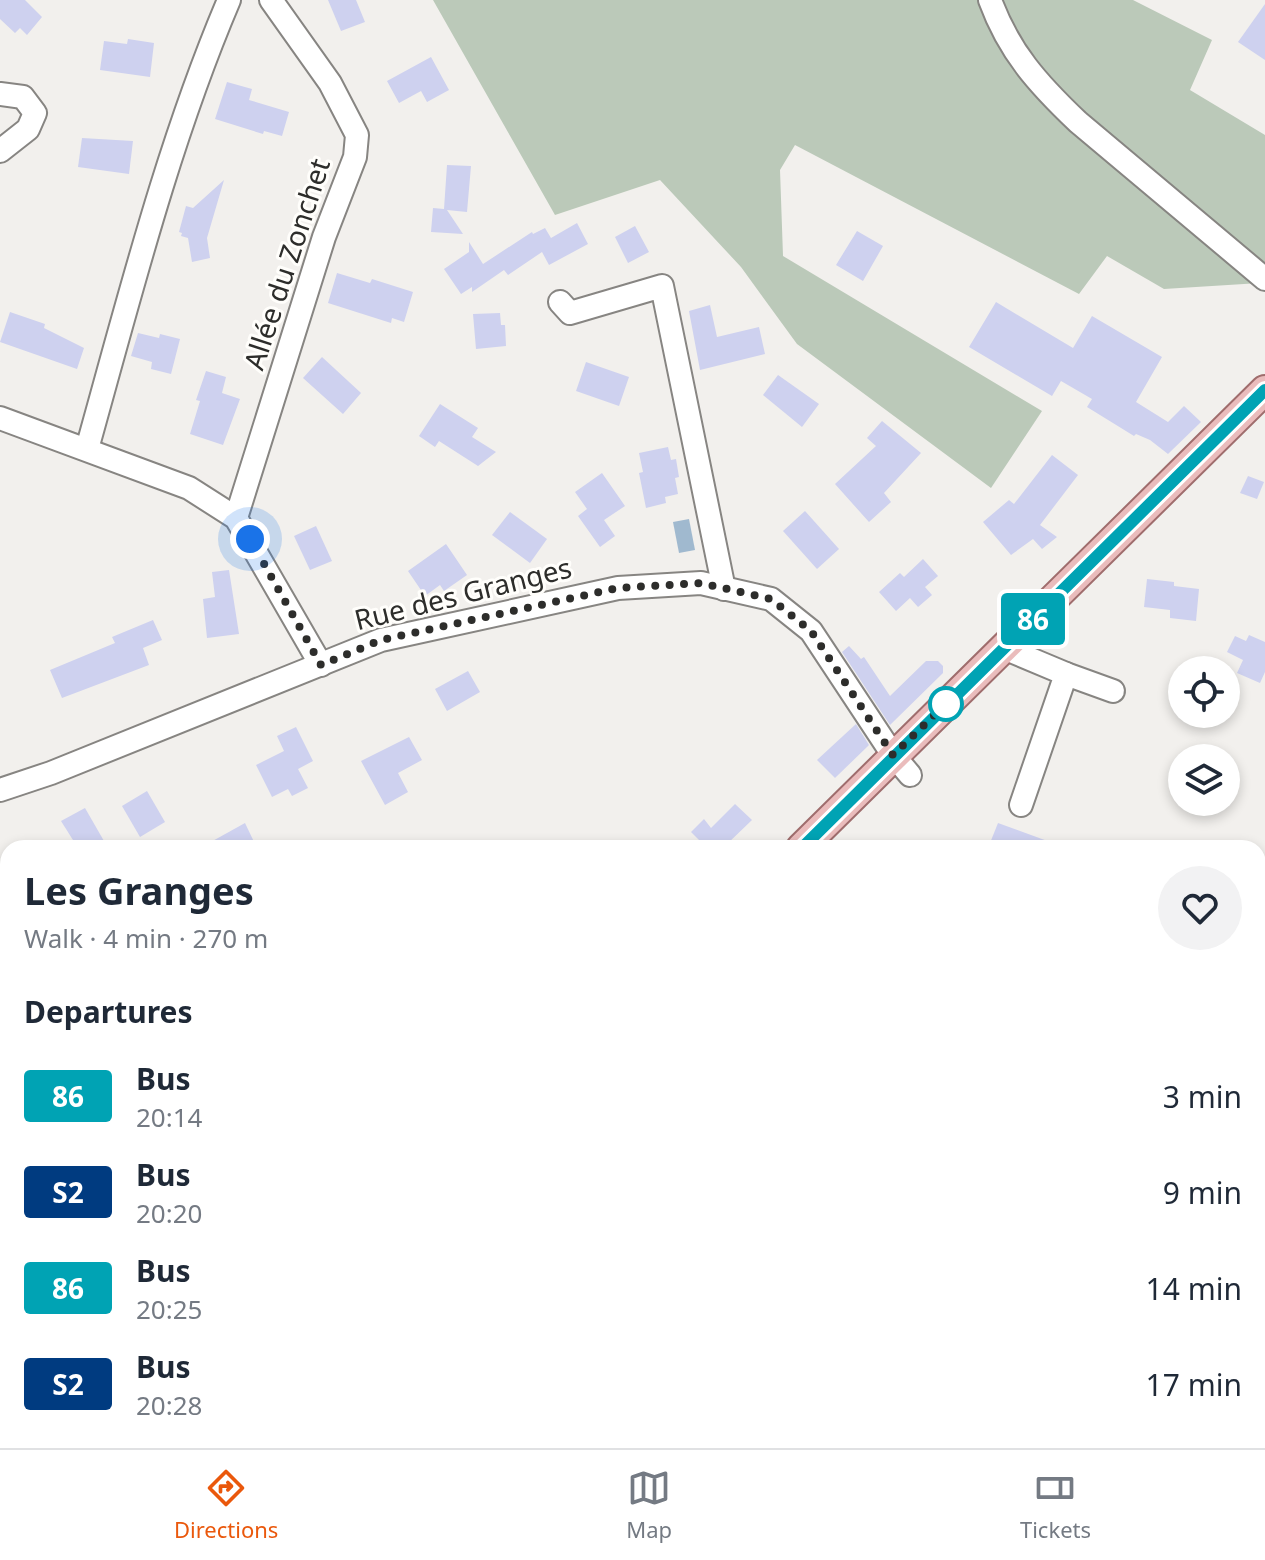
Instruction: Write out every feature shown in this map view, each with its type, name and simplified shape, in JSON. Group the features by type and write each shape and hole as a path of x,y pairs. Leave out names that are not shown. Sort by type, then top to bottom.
{"main road":[{"path":"811,840 902,765 1004,648 1265,390"}],"street":[{"path":"87,449 145,242 209,48 229,0"},
{"name":"Allée du Zonchet","path":"236,518 324,237 355,157 357,135 330,83 271,0"},
{"path":"990,0 1001,29 1023,65 1050,95 1265,279"},
{"path":"0,94 23,97 35,113 28,129 0,151"},
{"path":"560,302 570,313 662,286 724,589"},
{"path":"0,418 189,488 236,518 321,665"},
{"name":"Rue des Granges","path":"0,790 51,773 381,640 618,588 701,583 771,599 811,631 902,765"},
{"path":"1004,648 1113,691"},
{"path":"1021,805 1066,674"}],"green space":[{"path":"433,0 1133,0 1212,40 1190,90 1265,135 1265,273 1260,283 1164,289 1107,256 1079,294 795,145 780,170 783,256 1042,411 991,488 797,344 741,267 660,180 555,215"}],"water":[{"path":"689,519 695,550 679,553 673,522"}],"building":[{"path":"0,0 25,0 42,17 27,35 20,28 15,33 0,19"},
{"path":"328,0 356,0 365,22 341,31"},
{"path":"1265,4 1265,60 1238,42"},
{"path":"128,39 154,43 150,77 100,70 104,41 127,44"},
{"path":"431,57 449,90 427,102 421,91 399,103 387,81"},
{"path":"227,82 252,89 249,100 289,112 282,136 264,131 263,134 215,119"},
{"path":"82,138 133,141 129,174 78,167"},
{"path":"447,165 471,166 467,212 447,210 463,234 431,232 433,208 444,209"},
{"path":"224,180 207,238 210,258 192,262 188,238 179,232 186,206 193,208"},
{"path":"577,223 588,244 549,265 542,252 508,275 504,270 472,292 472,287 461,294 444,269 469,252 469,242 483,264 532,232 545,228 551,238"},
{"path":"635,226 649,252 628,263 615,237"},
{"path":"857,231 883,246 863,281 836,265"},
{"path":"337,273 370,283 372,279 413,292 404,322 392,318 391,323 328,303"},
{"path":"996,302 1073,348 1092,316 1162,357 1136,402 1168,422 1184,406 1201,422 1168,454 1150,440 1136,434 1134,436 1087,407 1092,399 1061,381 1052,396 969,347"},
{"path":"710,305 717,337 759,327 765,354 700,370 689,311"},
{"path":"10,312 45,324 44,328 84,348 77,369 0,342"},
{"path":"500,313 501,325 505,325 506,346 476,349 473,314"},
{"path":"138,333 180,339 171,374 151,369 152,362 131,356"},
{"path":"322,357 361,393 343,414 303,378"},
{"path":"586,362 629,377 619,406 576,391"},
{"path":"206,371 226,377 222,393 240,399 223,445 190,434 200,401 196,400"},
{"path":"778,375 819,404 802,427 763,395"},
{"path":"440,404 478,428 472,437 496,452 478,466 439,441 435,447 419,436"},
{"path":"882,421 921,453 884,493 891,502 869,522 835,484 876,446 867,438"},
{"path":"668,447 671,460 676,459 678,494 665,497 666,503 646,508 639,473 643,472 639,453"},
{"path":"1052,455 1078,475 1040,525 1057,537 1042,549 1033,539 1011,555 983,522 1009,500 1014,504"},
{"path":"602,473 625,506 604,520 615,536 600,547 578,516 587,509 575,492"},
{"path":"1248,476 1264,482 1257,499 1240,493"},
{"path":"805,511 839,549 817,569 783,531"},
{"path":"510,512 547,539 530,563 492,535"},
{"path":"316,526 332,561 310,570 294,536"},
{"path":"446,544 467,575 444,591 440,585 425,596 408,571"},
{"path":"923,559 938,576 925,587 932,595 918,607 910,598 896,611 879,592 900,573 904,577"},
{"path":"229,570 239,634 207,638 203,599 215,597 212,572"},
{"path":"1147,579 1199,589 1196,621 1170,618 1170,610 1144,607"},
{"path":"153,620 162,640 143,648 149,665 62,698 50,670 115,643 112,637"},
{"path":"1249,635 1265,642 1265,672 1260,683 1240,674 1243,660 1227,652 1235,636 1246,641"},
{"path":"849,646 861,659 864,657 890,696 926,661 938,661 943,666 943,673 890,725 842,652"},
{"path":"468,671 480,692 447,711 435,689"},
{"path":"856,724 869,745 835,778 817,760"},
{"path":"296,727 313,761 298,769 308,788 292,796 288,789 272,797 256,765 284,751 277,736"},
{"path":"409,737 422,760 398,773 408,792 385,805 361,761"},
{"path":"147,791 165,822 140,837 122,806"},
{"path":"735,804 752,820 731,840 699,840 691,832 704,819 711,828"},
{"path":"85,808 103,840 73,840 61,821"},
{"path":"245,823 253,840 214,840"},
{"path":"998,823 1045,840 991,840"}],"bus line":[{"name":"86","path":"810,840 1265,390"}],"route":[{"path":"250,539 321,665 381,640 618,588 701,583 771,599 811,631 893,755 946,704"}]}
